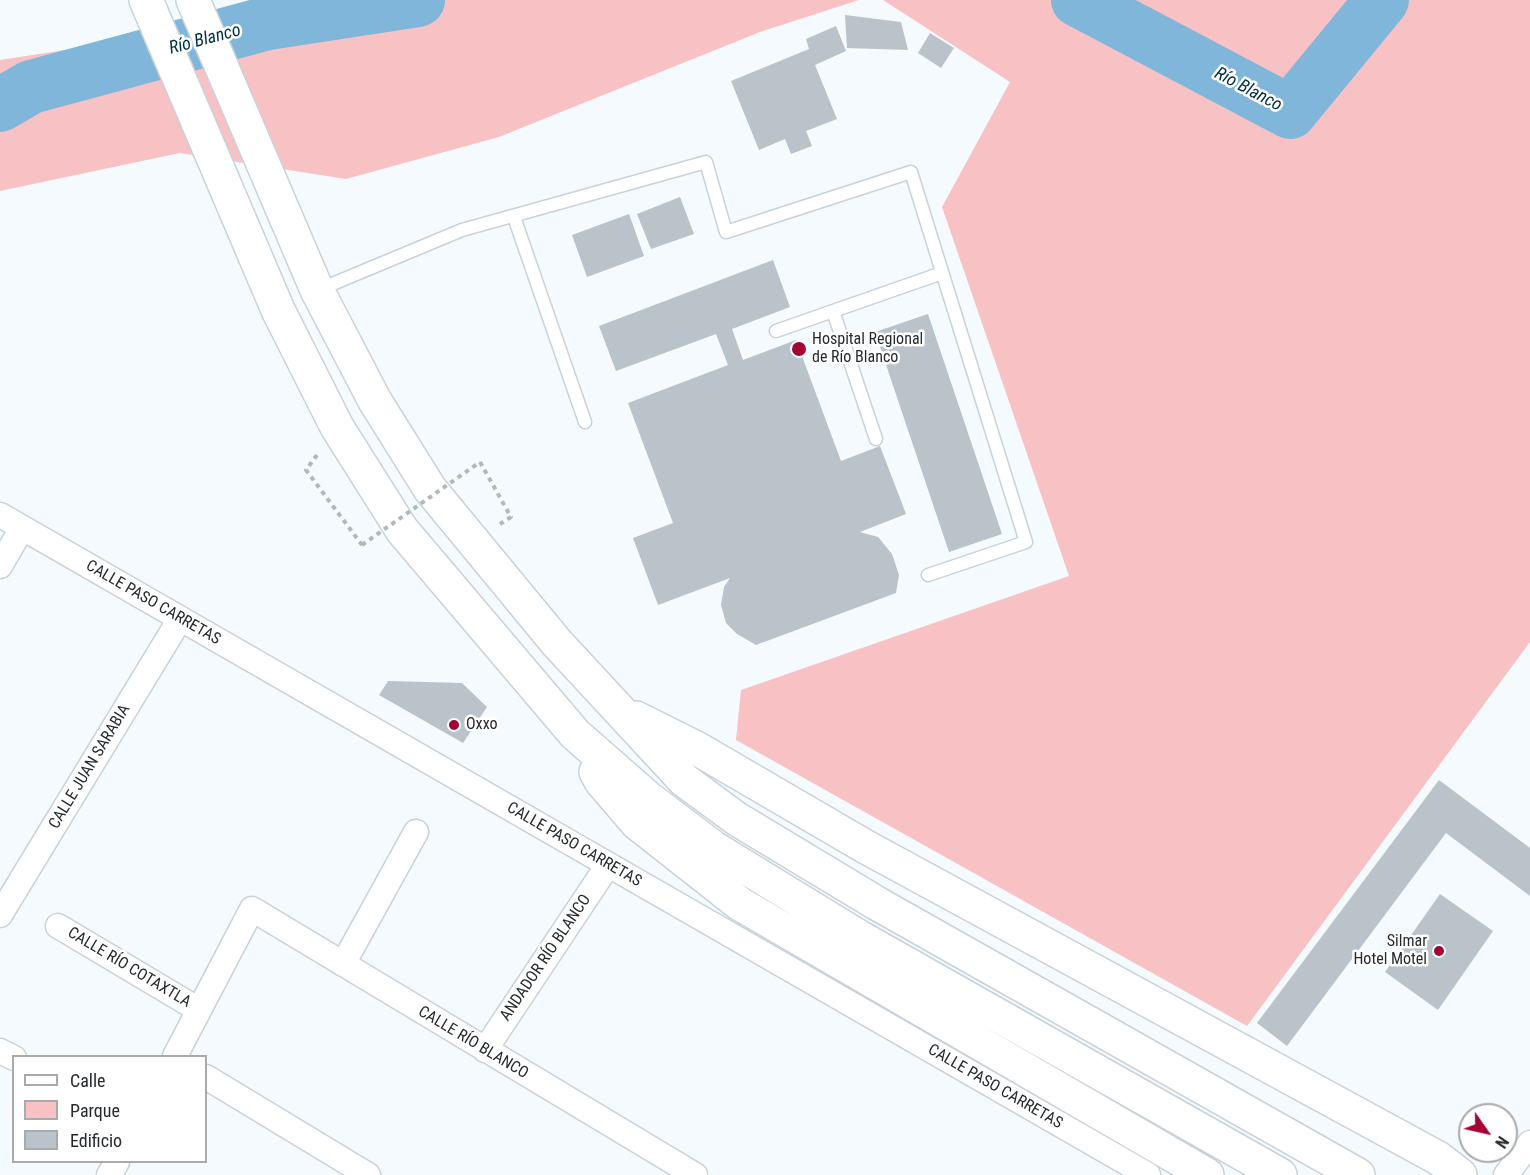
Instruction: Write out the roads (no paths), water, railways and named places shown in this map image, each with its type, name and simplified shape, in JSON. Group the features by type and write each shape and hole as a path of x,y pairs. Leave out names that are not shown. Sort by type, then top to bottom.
{"street":[{"path":"194,1 317,290 375,401 430,489 556,643 684,780 737,819 878,904 1358,1175"},
{"path":"150,9 278,310 337,427 402,530 575,734 648,798 714,848 861,938 1280,1175"},
{"name":"CALLE PASO CARRETAS","path":"0,515 1148,1175"},
{"path":"0,566 22,528"},
{"name":"CALLE JUAN SARABIA","path":"0,915 180,619"},
{"path":"618,709 698,749 866,847 1438,1158 1461,1175"},
{"path":"575,734 601,781 637,823 740,904 1207,1175"},
{"path":"343,964 416,832"},
{"name":"ANDADOR RÍO BLANCO","path":"485,1050 608,865"},
{"name":"CALLE RÍO BLANCO","path":"199,1010 252,909 695,1175"},
{"name":"CALLE RÍO COTAXTLA","path":"58,926 199,1010"},
{"path":"176,1055 199,1010"},
{"path":"207,1078 368,1175"},
{"path":"1506,1175 1530,1143"}],"lane":[{"path":"317,290 462,230 706,162 726,232 911,172 1026,543 928,574"},
{"path":"514,217 585,422"},
{"path":"776,331 942,273"},
{"path":"833,311 876,439"}],"waterway":[{"name":"Río Blanco","path":"0,105 31,87 268,23 418,0"},
{"name":"Río Blanco","path":"1078,0 1290,112 1382,0"}],"place":[{"name":"Hospital Regional de Río Blanco","path":"799,349"},
{"name":"Oxxo","path":"454,725"},
{"name":"Silmar Hotel Motel","path":"1439,951"}]}
